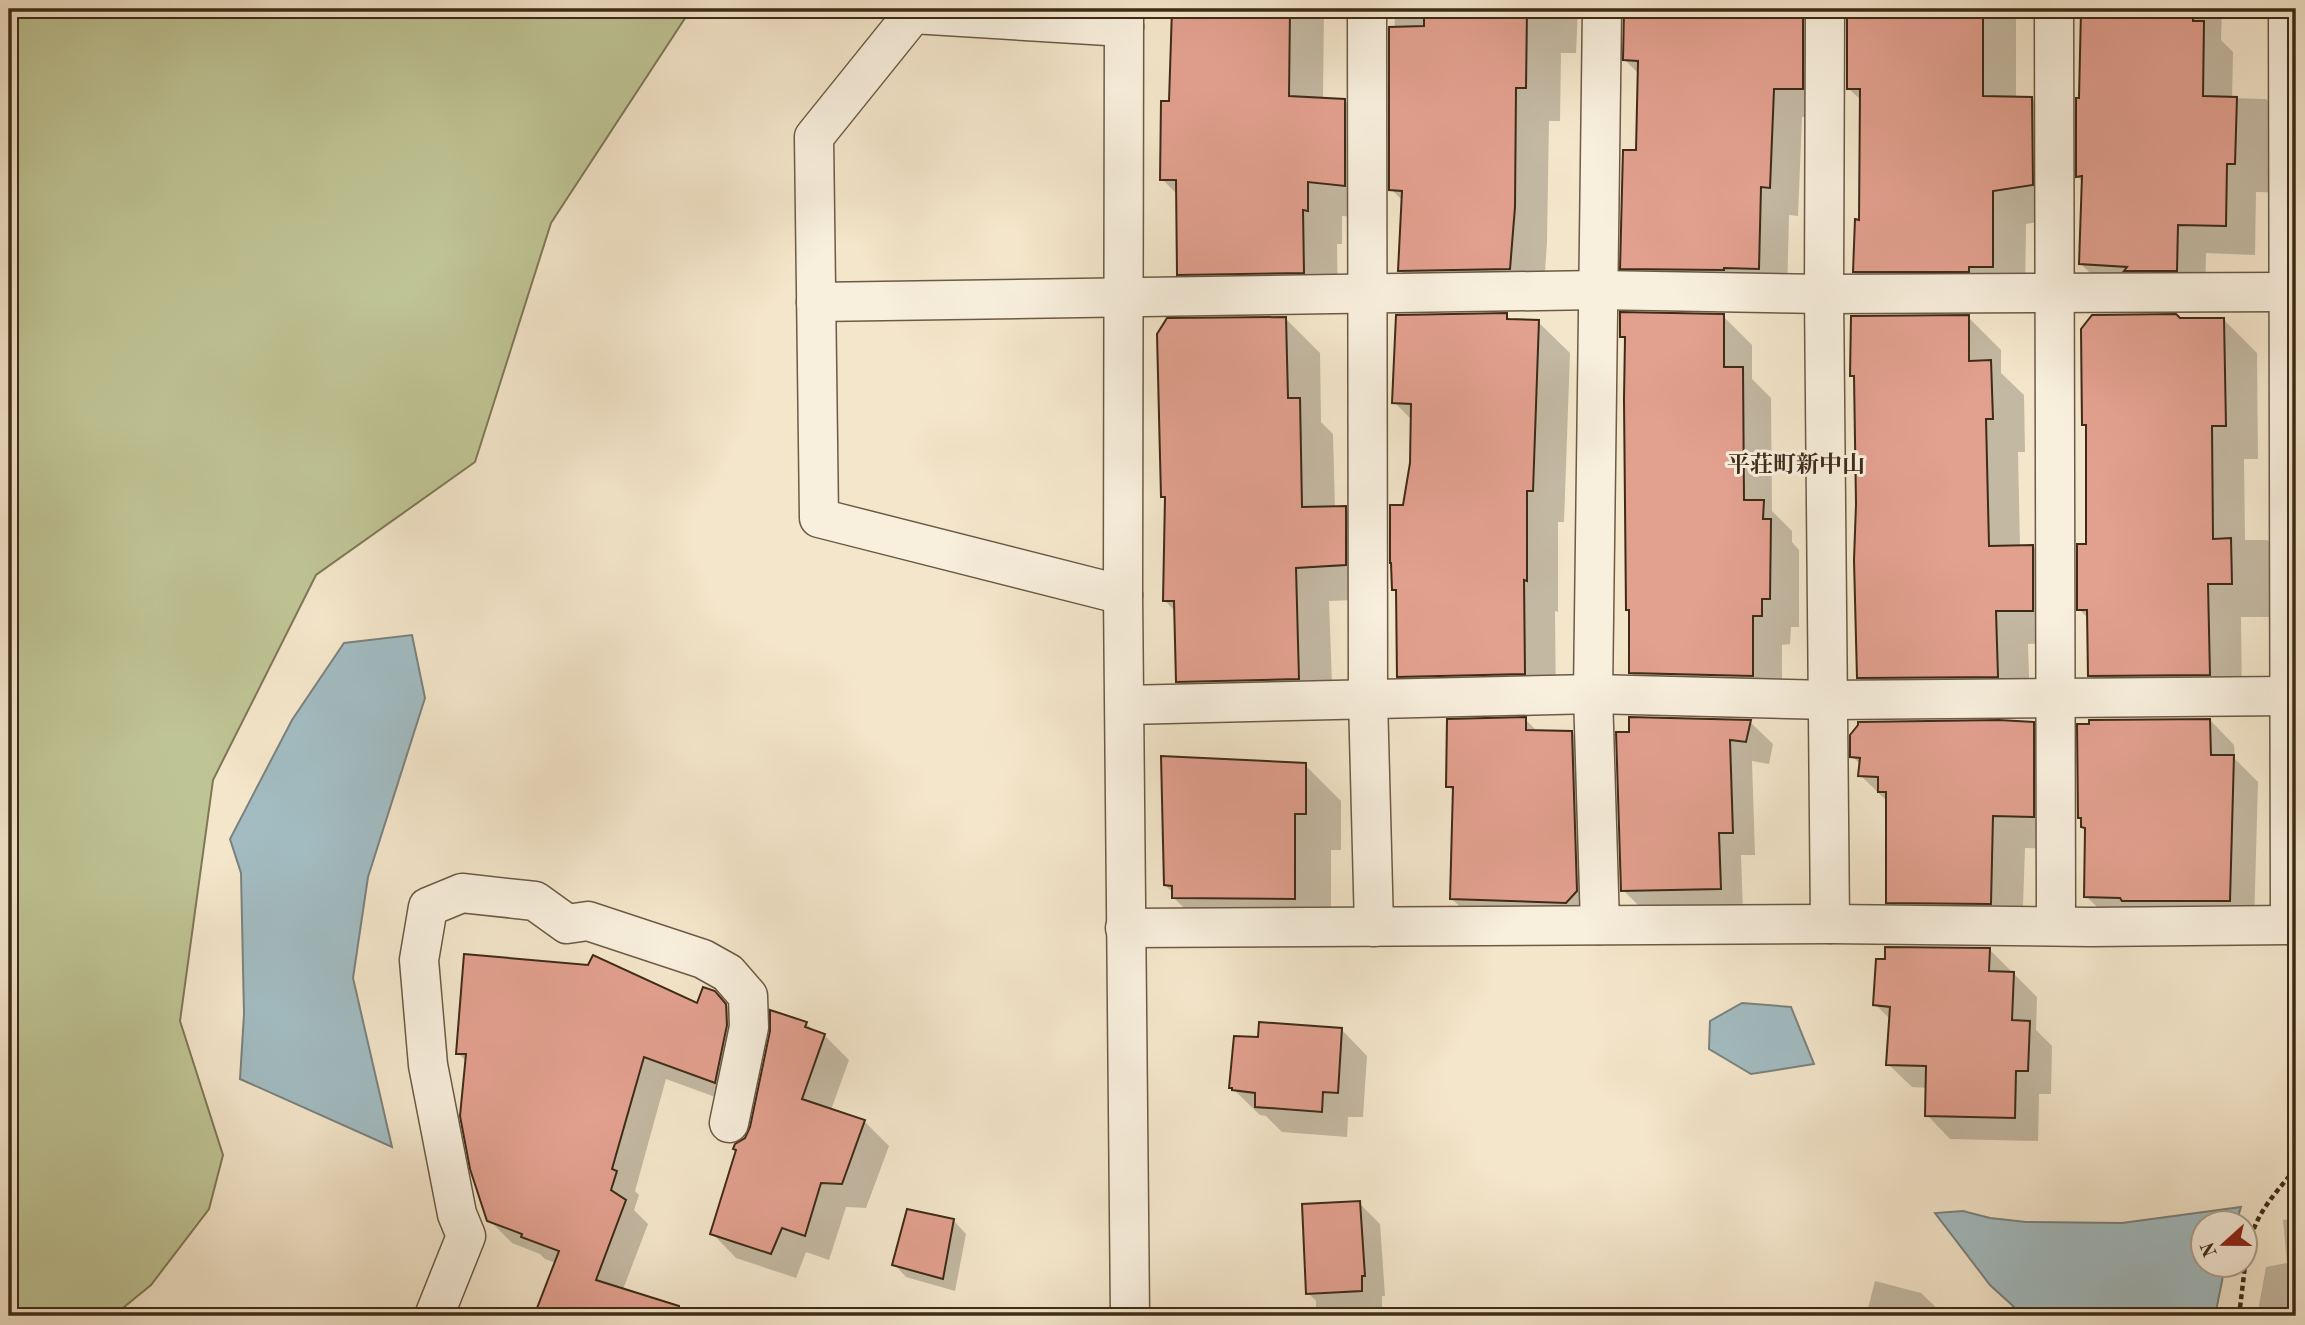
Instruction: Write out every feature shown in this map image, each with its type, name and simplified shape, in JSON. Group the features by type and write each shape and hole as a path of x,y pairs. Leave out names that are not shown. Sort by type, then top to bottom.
{"street":[{"path":"1367,9 1368,698 1374,927"},
{"path":"1600,925 1593,694 1602,9"},
{"path":"1825,9 1824,294 1830,923"},
{"path":"2054,9 2056,926"},
{"path":"1125,928 1830,923 2091,928 2293,925 2289,696 2292,292 2288,9"},
{"path":"1123,595 819,518 814,137 913,11 1124,18 1123,595 1130,1316"},
{"path":"817,302 1598,290 1824,294 2292,292"},
{"path":"1125,705 1593,694 1828,700 2289,696"},
{"path":"434,1316 466,1236 457,1214 428,1065 419,960 428,907 462,893 535,901 567,925 588,921 703,959 728,973 748,996 749,1027 729,1123"}],"path":[{"path":"2260,1212 2296,1168"},
{"path":"2239,1316 2243,1280"}],"green space":[{"path":"9,9 691,9 551,223 475,462 316,575 213,780 180,1021 223,1155 209,1209 151,1285 113,1316 9,1316"}],"water":[{"path":"412,635 425,698 368,877 353,978 392,1147 240,1079 244,1014 241,873 230,839 292,720 344,643"},
{"path":"1742,1003 1791,1007 1814,1064 1751,1074 1709,1049 1710,1021"},
{"path":"2241,1207 2240,1210 2219,1210"},
{"path":"1963,1211 1990,1218 2026,1222 2122,1223 2190,1214 2190,1280 2222,1280 2215,1316 2024,1316 1990,1285 1935,1213"}],"building":[{"path":"1172,9 1290,9 1289,96 1345,99 1345,186 1308,182 1308,211 1303,210 1304,273 1177,275 1176,180 1160,180 1161,101 1169,101"},
{"path":"1424,9 1527,9 1526,88 1516,88 1515,207 1510,269 1398,271 1402,191 1389,190 1389,27 1424,26"},
{"path":"1624,9 1803,9 1803,89 1774,89 1770,188 1761,187 1759,269 1620,269 1623,150 1636,150 1638,61 1623,60"},
{"path":"1847,9 1983,9 1983,96 2032,97 2033,185 1993,191 1993,267 1969,267 1969,272 1853,272 1855,219 1859,220 1860,89 1847,89"},
{"path":"2116,9 2193,9 2193,21 2204,21 2203,96 2237,97 2235,164 2227,164 2226,226 2178,225 2177,271 2124,271 2127,267 2079,264 2082,176 2076,177 2076,98 2079,98 2081,10 2116,12"},
{"path":"1620,312 1724,314 1724,367 1743,367 1744,500 1764,500 1763,519 1771,519 1770,599 1762,599 1762,616 1753,616 1753,676 1629,673 1629,610 1626,610 1625,337 1620,337"},
{"path":"1507,313 1507,319 1539,320 1533,491 1527,491 1525,674 1397,677 1396,590 1392,590 1390,563 1390,505 1403,505 1410,463 1411,404 1392,403 1396,315"},
{"path":"2176,314 2180,318 2224,318 2226,426 2212,426 2213,539 2231,538 2232,584 2208,584 2210,675 2088,676 2087,610 2077,610 2077,544 2086,544 2086,425 2082,425 2081,329 2092,315"},
{"path":"1969,315 1969,361 1991,360 1993,419 1986,419 1989,546 2033,545 2033,611 1996,611 1998,677 1857,678 1851,316"},
{"path":"1286,317 1288,398 1300,398 1302,507 1346,506 1346,565 1296,568 1299,679 1176,682 1174,601 1163,601 1165,497 1161,497 1157,334 1167,318"},
{"path":"1526,717 1526,730 1572,731 1577,891 1566,903 1450,899 1453,787 1446,787 1447,719"},
{"path":"1629,717 1751,720 1746,742 1730,740 1733,833 1719,833 1721,889 1621,891 1616,732 1629,732"},
{"path":"2210,719 2211,755 2234,755 2230,901 2122,901 2120,898 2084,897 2085,828 2081,827 2081,818 2078,818 2077,724 2089,724 2089,720"},
{"path":"1858,722 2034,722 2034,817 1993,816 1991,904 1886,903 1886,792 1878,792 1878,777 1858,776 1860,758 1850,757 1850,735"},
{"path":"1161,756 1306,763 1306,814 1295,814 1295,899 1172,898 1172,886 1164,885"},
{"path":"1885,947 1990,948 1989,971 2014,972 2012,1020 2030,1021 2028,1071 2016,1071 2015,1118 1925,1116 1926,1066 1886,1065 1890,1007 1873,1005 1876,959 1885,959"},
{"path":"464,954 588,965 593,955 697,1003 703,987 715,991 726,1004 727,1025 715,1083 644,1057 612,1169 617,1171 611,1190 626,1200 596,1280 679,1306 678,1316 534,1316 559,1251 487,1221 470,1169 460,1116 466,1054 456,1054"},
{"path":"770,1010 807,1022 805,1027 825,1034 802,1099 865,1120 842,1184 821,1183 805,1236 782,1228 771,1254 710,1234 736,1150 733,1149 735,1144 745,1138 750,1127 770,1031"},
{"path":"1259,1022 1342,1028 1338,1093 1323,1092 1322,1112 1255,1107 1255,1093 1229,1088 1234,1036 1258,1037"},
{"path":"1360,1201 1365,1276 1362,1276 1362,1291 1306,1294 1302,1204"},
{"path":"907,1209 954,1219 943,1279 892,1265"}],"district":[{"name":"平荘町新中山","path":"1796,464"}]}
